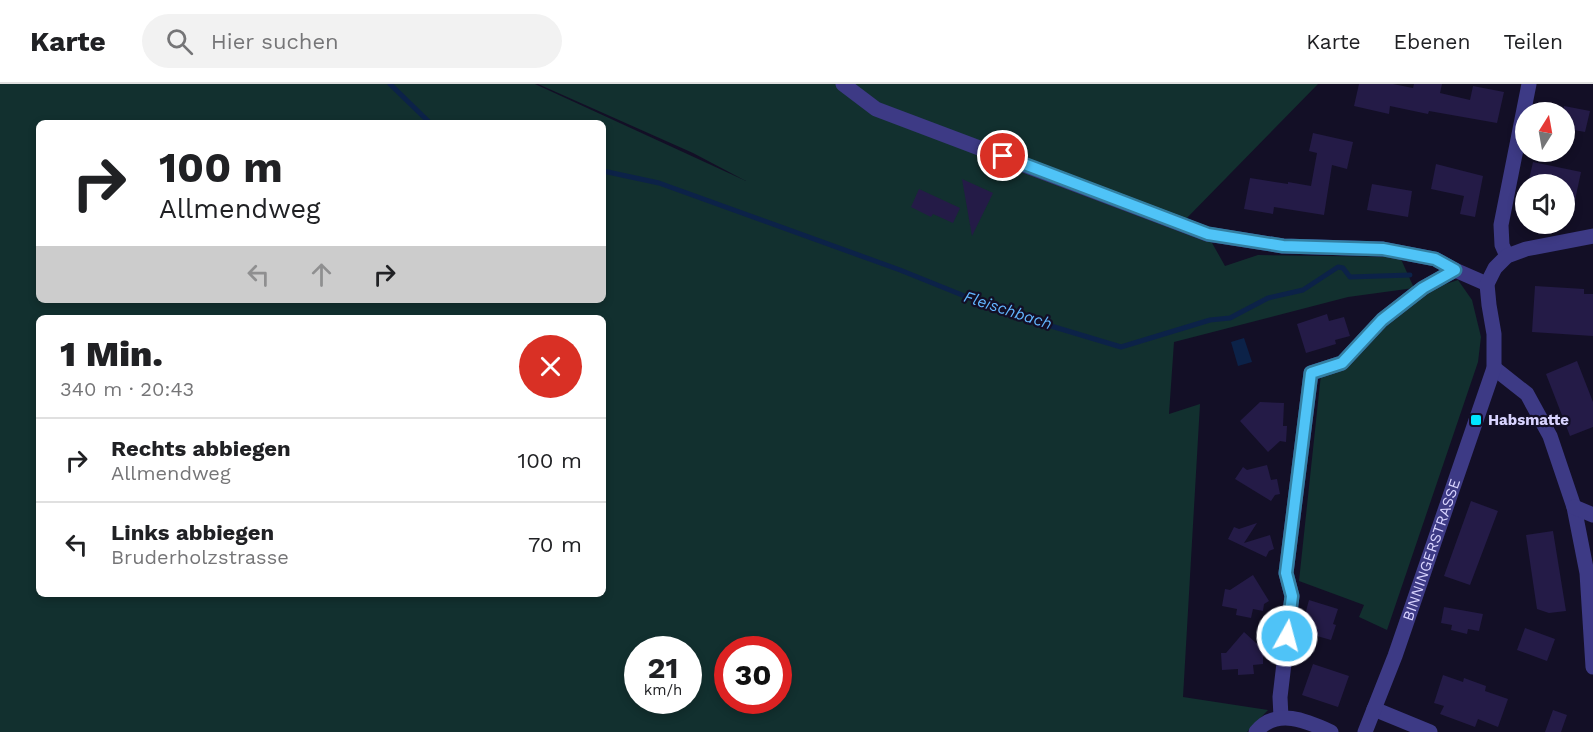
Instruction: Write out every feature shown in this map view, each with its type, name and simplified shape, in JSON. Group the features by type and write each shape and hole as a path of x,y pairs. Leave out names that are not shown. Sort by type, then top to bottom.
{"street":[{"path":"843,84 876,109 1208,234 1283,246 1383,249 1435,259 1487,284 1495,268 1506,256 1526,249 1593,236"},
{"path":"1506,256 1502,245 1501,225 1529,84"},
{"path":"1281,717 1280,697 1292,596 1286,573 1311,373 1342,363 1382,320 1423,288 1455,270"},
{"name":"BINNINGERSTRASSE","path":"1365,732 1399,645 1494,368 1494,334 1487,284"},
{"path":"1494,368 1527,394 1550,436 1574,507 1587,573 1593,667"},
{"path":"1574,507 1593,515"},
{"path":"1374,709 1430,732"},
{"path":"1256,732 1262,725 1281,717 1304,720 1331,732"}],"green space":[{"path":"0,84 535,84 746,181 693,153 538,84 1318,84 1181,224 1207,234 1225,266 1258,255 1400,257 1414,288 1348,297 1174,342 1169,414 1200,404 1183,697 1268,710 1247,732 0,732"},
{"path":"1458,280 1472,300 1481,337 1478,362 1387,630 1359,617 1364,605 1299,581 1321,374 1427,290"}],"water":[{"path":"1244,338 1252,362 1238,366 1231,342"}],"building":[{"path":"1359,84 1393,84 1413,88 1414,84 1442,84 1440,93 1470,100 1473,86 1504,92 1497,123 1429,111 1428,114 1390,106 1389,114 1354,106"},
{"path":"1575,108 1590,111 1585,132 1575,130"},
{"path":"1313,133 1353,142 1347,169 1332,165 1324,215 1274,207 1273,214 1244,209 1250,178 1311,186 1317,153 1309,151"},
{"path":"1533,162 1581,172 1575,200 1575,174 1530,174"},
{"path":"1436,164 1483,176 1475,217 1460,214 1464,196 1431,189"},
{"path":"962,179 993,193 972,236"},
{"path":"1372,184 1412,191 1408,217 1367,210"},
{"path":"919,189 960,208 953,223 933,214 931,217 911,207"},
{"path":"1535,286 1584,289 1584,294 1593,294 1593,336 1532,332"},
{"path":"1327,314 1329,321 1344,317 1350,336 1335,340 1336,344 1306,353 1297,324"},
{"path":"1577,361 1593,402 1593,427 1570,436 1546,374"},
{"path":"1260,402 1284,403 1283,426 1287,426 1286,442 1280,441 1268,452 1240,421"},
{"path":"1267,465 1271,480 1277,479 1280,494 1275,495 1271,501 1235,479 1243,467 1247,470"},
{"path":"1471,501 1498,511 1470,585 1444,576"},
{"path":"1257,523 1244,543 1270,535 1274,549 1269,551 1266,557 1228,539 1234,527 1239,529"},
{"path":"1553,531 1566,611 1549,613 1537,609 1526,535"},
{"path":"1253,575 1269,601 1264,604 1263,611 1253,609 1251,618 1236,615 1237,609 1222,606 1225,589 1230,590"},
{"path":"1309,600 1338,609 1331,640 1303,632 1308,616 1305,615"},
{"path":"1444,607 1483,614 1479,631 1468,629 1467,634 1451,630 1452,625 1441,623"},
{"path":"1525,628 1555,639 1547,661 1517,650"},
{"path":"1244,632 1267,653 1263,657 1263,664 1253,665 1254,674 1238,675 1238,669 1222,670 1221,653 1226,653"},
{"path":"1313,664 1349,676 1338,707 1302,695"},
{"path":"1443,675 1463,682 1464,678 1486,686 1485,691 1508,699 1498,727 1478,719 1475,727 1440,714 1444,706 1434,703"},
{"path":"1553,710 1567,715 1561,732 1545,732"}],"waterway":[{"name":"Fleischbach","path":"390,84 427,120"},
{"name":"Fleischbach","path":"606,172 659,183 900,270 967,297 1041,323 1121,347 1210,320 1230,318 1268,298 1303,290 1338,267 1343,268 1350,277 1410,275"}],"place":[{"name":"Habsmatte","path":"1476,420"}],"route":[{"path":"1003,156 1208,234 1283,246 1383,249 1435,259 1455,270 1423,288 1382,320 1342,363 1311,373 1286,573 1292,596 1287,636"}]}
